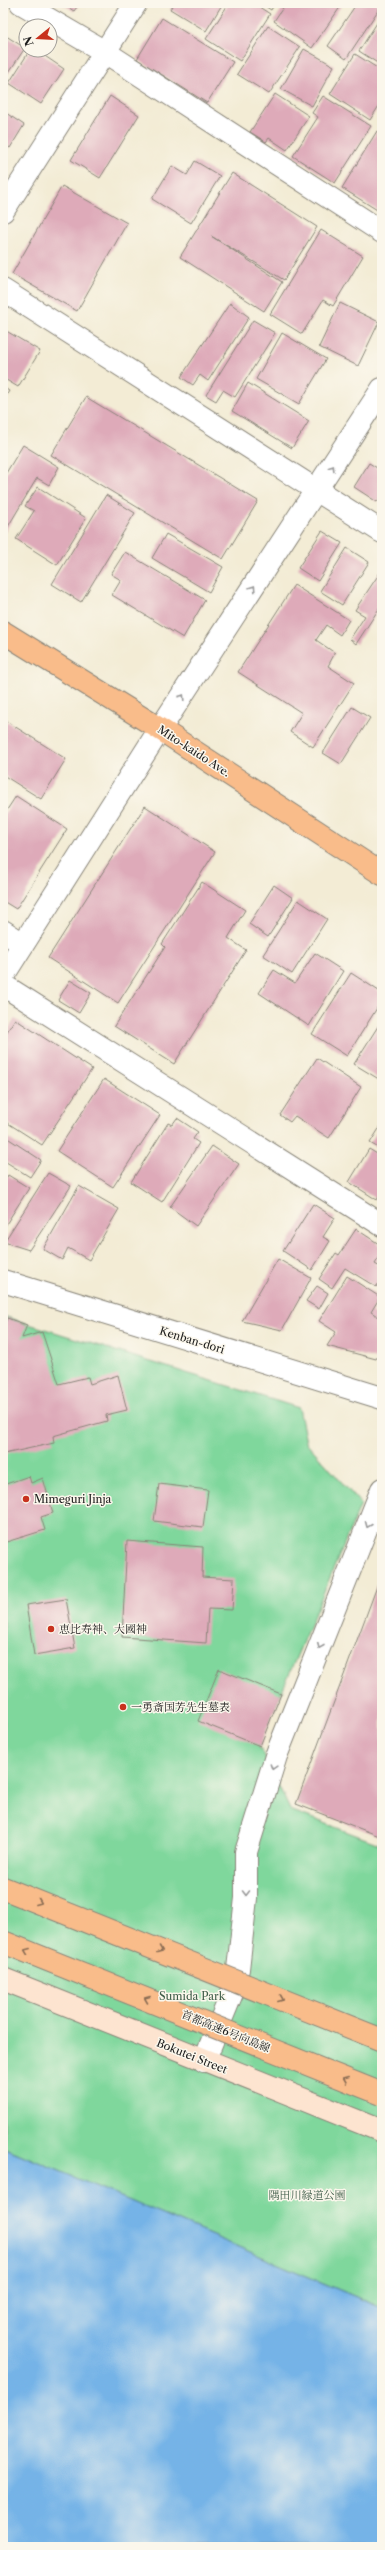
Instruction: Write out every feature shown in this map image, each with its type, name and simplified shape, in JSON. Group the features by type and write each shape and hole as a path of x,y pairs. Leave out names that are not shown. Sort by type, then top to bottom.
{"highway":[{"name":"Mito-kaido Ave.","path":"3,632 160,729 382,874"},
{"path":"3,1888 382,2040"},
{"name":"首都高速6号向島線","path":"3,1942 382,2094"}],"main road":[{"name":"Bokutei Street","path":"3,1979 204,2061 382,2131"}],"street":[{"path":"21,3 104,52 382,232"},
{"path":"3,211 136,3"},
{"path":"3,290 382,532"},
{"path":"3,976 160,729 318,491 382,389"},
{"path":"3,931 23,944"},
{"path":"3,985 382,1224"},
{"name":"Kenban-dori","path":"3,1281 382,1398"},
{"path":"204,2061 232,1993 238,1969 246,1898 246,1852 276,1756 382,1489"}],"green space":[{"path":"3,1316 299,1408 306,1442 361,1504 258,1748 262,1750 290,1810 382,1845 382,2308 3,2147"}],"water":[{"path":"3,2147 382,2308 382,2547 3,2547"}],"building":[{"path":"61,3 80,3 74,11"},
{"path":"174,3 223,3 206,31 170,9"},
{"path":"229,3 253,3 270,14 240,61 206,39"},
{"path":"260,3 275,3 271,10"},
{"path":"286,3 343,3 312,48 274,21"},
{"path":"357,3 376,3 381,6 346,59 328,46"},
{"path":"382,15 382,66 359,51"},
{"path":"162,18 233,62 207,103 137,59"},
{"path":"268,26 300,47 269,94 237,74"},
{"path":"3,34 18,44 18,58 3,81"},
{"path":"304,49 334,66 312,106 281,89"},
{"path":"355,54 382,71 382,101 370,120 330,94"},
{"path":"25,58 48,58 64,69 41,104 9,83"},
{"path":"275,94 309,116 287,150 269,138 266,142 250,132"},
{"path":"110,96 139,115 100,178 71,160"},
{"path":"323,96 371,126 335,183 293,156 318,117 312,113"},
{"path":"3,111 24,125 10,148 3,143"},
{"path":"377,131 382,135 382,213 342,188"},
{"path":"195,161 220,176 191,223 152,199 172,166 187,175"},
{"path":"232,173 317,227 284,280 211,236 282,282 264,311 180,257"},
{"path":"62,186 127,223 77,311 12,274"},
{"path":"321,230 363,256 333,306 323,300 302,334 270,314"},
{"path":"230,303 249,317 208,381 200,375 193,385 181,377"},
{"path":"340,303 379,322 358,366 319,347"},
{"path":"253,320 275,333 235,397 223,390 216,401 206,395"},
{"path":"3,329 40,351 18,387 3,378"},
{"path":"282,333 326,359 299,404 256,379"},
{"path":"248,383 309,421 292,448 232,411"},
{"path":"3,387 9,391 3,401"},
{"path":"86,397 258,501 223,559 51,455"},
{"path":"23,445 59,467 49,485 37,478 3,535 3,478"},
{"path":"369,463 382,471 382,494 377,502 354,487"},
{"path":"38,487 86,518 57,565 16,539 34,511 25,506"},
{"path":"106,495 135,513 81,602 52,584"},
{"path":"322,531 342,543 318,581 298,568"},
{"path":"166,534 223,567 209,592 152,558"},
{"path":"347,548 369,562 342,605 320,591"},
{"path":"125,552 205,600 183,638 112,595 121,580 111,574"},
{"path":"381,571 382,604 356,644 350,639 365,616 355,610"},
{"path":"294,585 349,620 340,635 326,625 316,640 335,653 328,666 354,683 313,747 290,732 302,713 238,672"},
{"path":"352,707 370,718 341,764 323,753"},
{"path":"3,719 66,759 41,799 3,775"},
{"path":"16,796 67,829 16,909 3,901 3,816"},
{"path":"145,806 215,852 118,1003 48,958"},
{"path":"202,882 245,910 228,938 246,950 174,1064 114,1026 165,947 162,944"},
{"path":"274,885 293,898 268,937 249,924"},
{"path":"298,900 327,919 292,974 263,955"},
{"path":"315,953 343,971 309,1026 259,993 274,970 295,983"},
{"path":"351,973 382,993 382,1000 347,1056 312,1034"},
{"path":"70,980 91,993 79,1013 58,1000"},
{"path":"15,1019 92,1069 42,1145 3,1120 3,1038"},
{"path":"382,1020 382,1081 354,1064"},
{"path":"317,1058 361,1087 329,1138 295,1116 290,1122 280,1115"},
{"path":"104,1079 160,1115 113,1187 57,1151"},
{"path":"177,1118 198,1132 193,1139 199,1143 162,1202 131,1182 168,1123 172,1125"},
{"path":"382,1124 382,1150 370,1143"},
{"path":"6,1137 41,1160 30,1177 3,1160 3,1141"},
{"path":"212,1146 239,1164 196,1226 170,1207"},
{"path":"369,1149 382,1157 382,1191 377,1200 349,1182"},
{"path":"48,1173 71,1186 29,1250 4,1242"},
{"path":"8,1175 29,1188 3,1229 3,1183"},
{"path":"79,1186 119,1209 89,1260 68,1248 62,1260 43,1249"},
{"path":"313,1204 335,1218 323,1237 330,1241 312,1270 283,1251"},
{"path":"356,1229 382,1246 382,1253 375,1264 382,1268 382,1279 376,1287 345,1268 332,1288 319,1279 336,1253 339,1255"},
{"path":"278,1259 311,1278 282,1330 242,1321"},
{"path":"347,1276 380,1297 371,1312 382,1319 382,1349 376,1359 327,1346 336,1332 319,1321"},
{"path":"317,1286 328,1293 319,1309 306,1301"},
{"path":"7,1318 27,1325 22,1338 42,1332 59,1384 88,1377 90,1384 118,1375 127,1410 106,1415 107,1421 53,1436 54,1443 4,1454 3,1328"},
{"name":"Mimeguri Jinja","path":"29,1476 31,1483 43,1478 53,1513 41,1517 45,1530 3,1543 3,1485"},
{"path":"159,1484 208,1490 203,1527 154,1521"},
{"path":"127,1541 203,1547 202,1577 234,1579 232,1610 208,1609 206,1643 122,1637"},
{"path":"382,1573 382,1837 296,1804"},
{"path":"66,1599 75,1648 34,1655 26,1605"},
{"path":"219,1669 281,1694 260,1746 198,1721"}],"place":[{"name":"Mimeguri Jinja","path":"26,1499"},
{"name":"恵比寿神、大國神","path":"51,1629"},
{"name":"一勇斎国芳先生墓表","path":"123,1707"}],"park label":[{"name":"Sumida Park","path":"192,1996"},
{"name":"隅田川緑道公園","path":"307,2195"}]}
